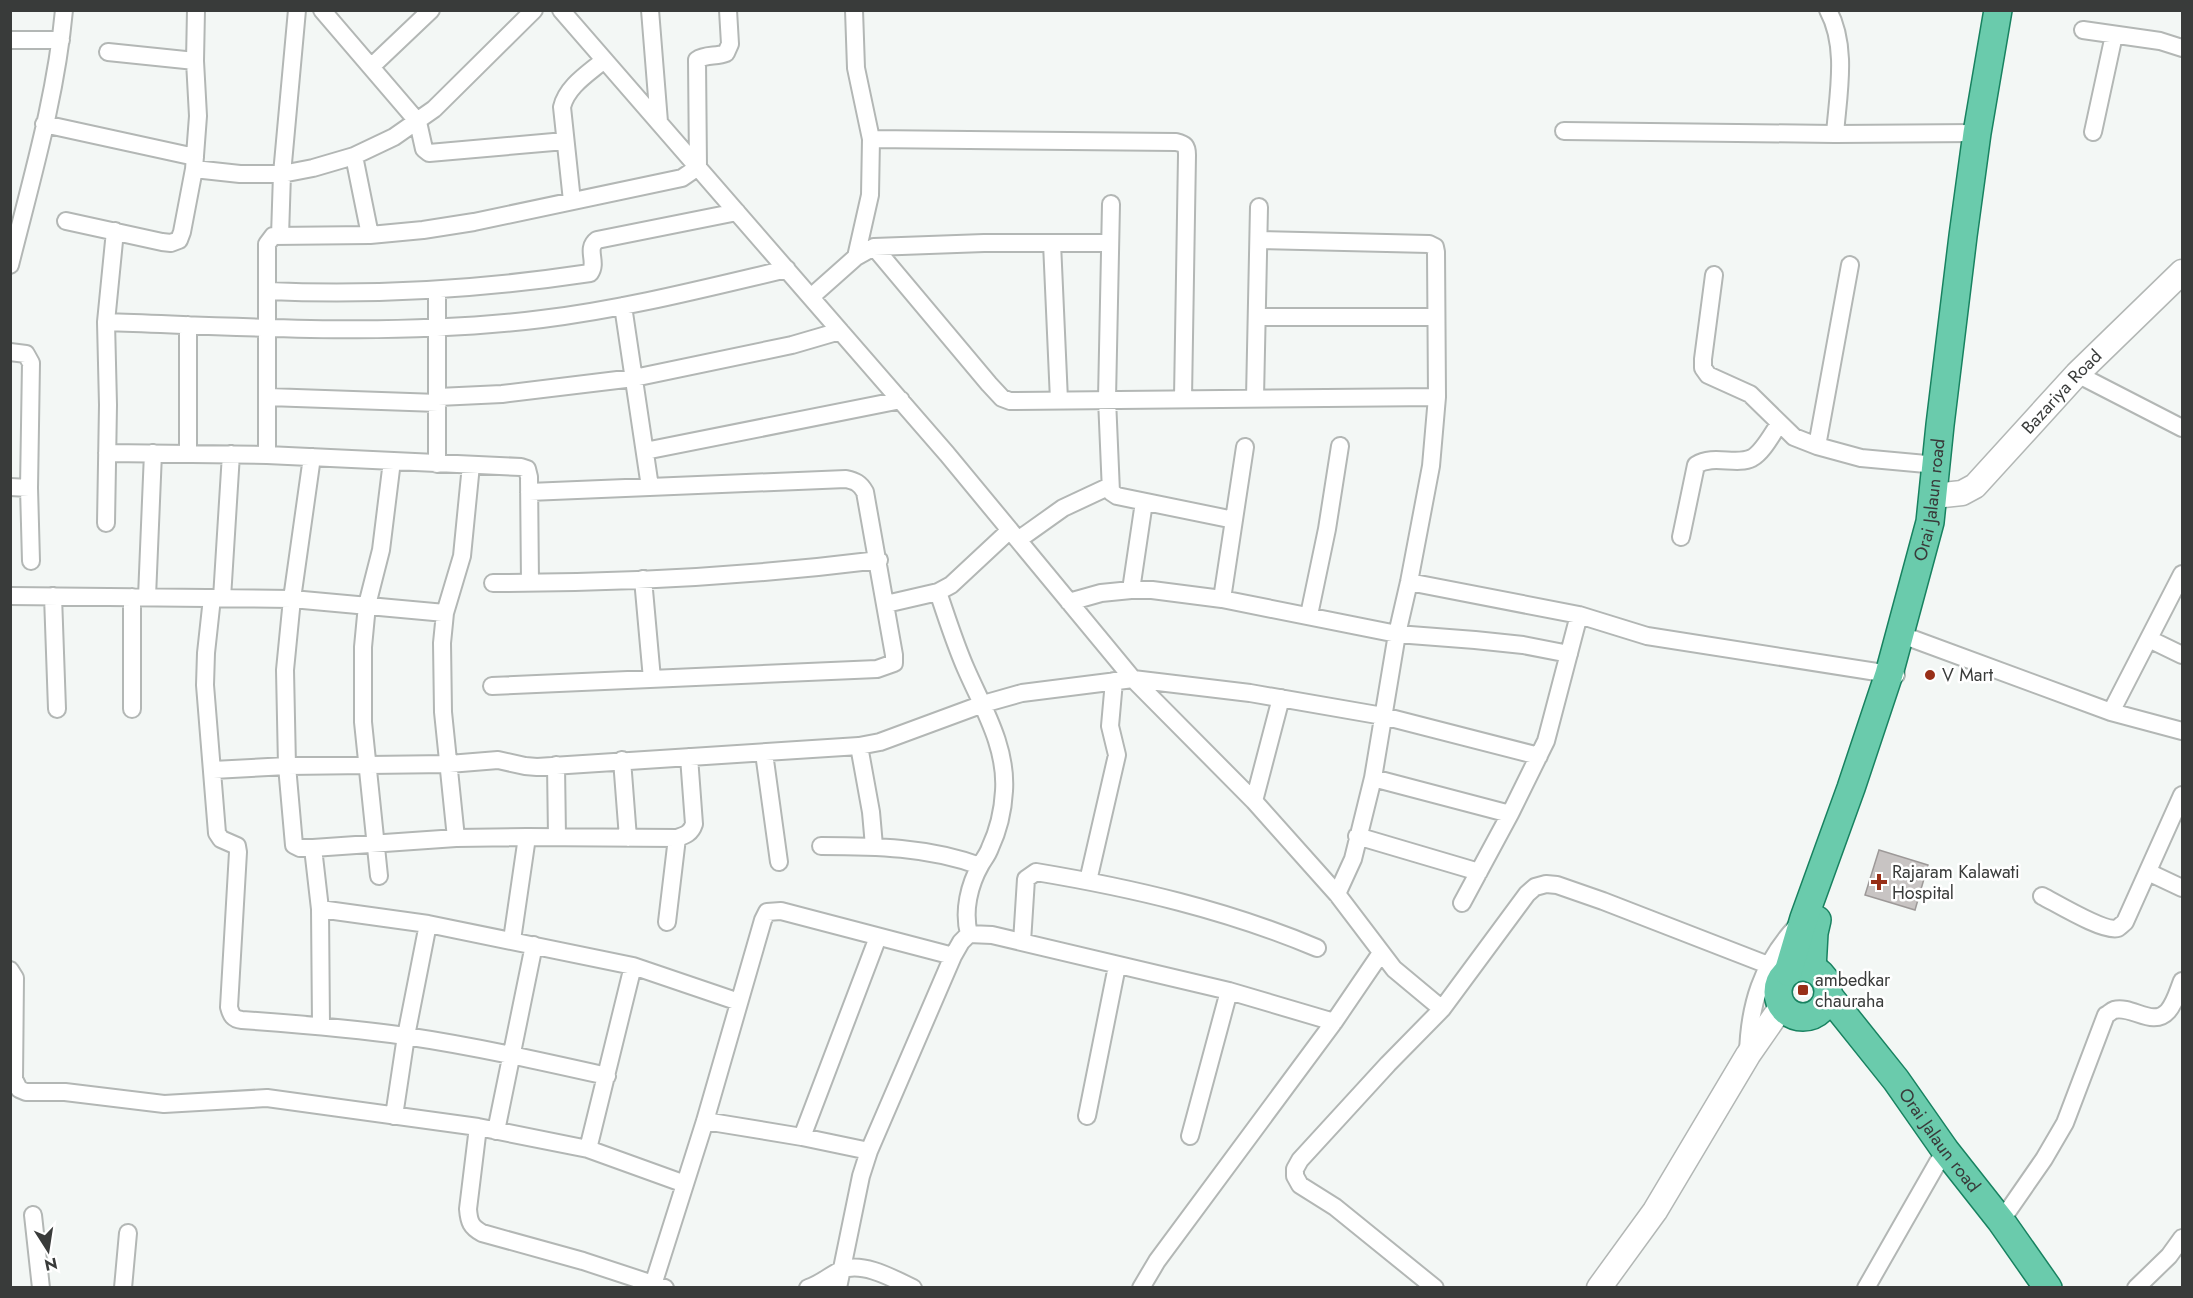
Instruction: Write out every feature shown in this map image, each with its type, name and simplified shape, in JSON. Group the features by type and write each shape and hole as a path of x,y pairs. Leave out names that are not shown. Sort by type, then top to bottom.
{"main road":[{"name":"Orai Jalaun road","path":"1782,1006 1779,999 1779,984 1789,969 1803,918 1894,675 1930,522 1939,496 1937,465 1941,414 1977,133 1998,10"},
{"path":"1789,969 1814,933 1894,675 1913,639 1929,574 1974,249 2013,10"},
{"name":"Orai Jalaun road","path":"1789,969 1824,979 1822,1004 2032,1287"},
{"name":"Orai Jalaun road","path":"1822,1004 1896,1080 1945,1150 2001,1221 2048,1287"},
{"path":"1782,1006 1787,1011 1802,1017 1822,1004"}],"street":[{"path":"10,265 62,40 64,10"},
{"path":"66,221 162,242 171,243 178,240 182,232 194,163 198,98 195,61 196,10"},
{"path":"280,236 282,174 297,10"},
{"path":"322,10 418,122 424,149 429,153 565,141"},
{"path":"371,67 431,10"},
{"path":"44,124 240,174 282,174 313,168 354,156 394,137 418,122 434,110 534,10"},
{"path":"561,10 901,400 1132,679 1254,801 1337,894 1394,969 1442,1009"},
{"path":"650,10 659,122"},
{"path":"698,167 697,60 701,57 719,56 726,52 730,44 728,10"},
{"path":"854,10 856,68 871,139 870,195 856,256"},
{"path":"1828,10 1835,23 1839,44 1835,134"},
{"path":"2083,30 2160,41 2182,48"},
{"path":"2094,132 2114,34"},
{"path":"10,40 62,40"},
{"path":"108,52 195,61"},
{"path":"572,201 562,106 569,91 604,60"},
{"path":"1564,131 1977,133"},
{"path":"871,139 1141,141 1184,144 1187,148 1187,155 1183,398"},
{"path":"354,156 370,235"},
{"path":"267,455 267,244 273,236 370,235 474,222 682,178 698,167"},
{"path":"1111,204 1107,399 1111,492 1117,496 1234,520"},
{"path":"1255,398 1259,207"},
{"path":"268,291 319,293 437,290 523,283 590,273 593,263 591,249 597,240 737,212"},
{"path":"106,523 106,322 115,231"},
{"path":"1260,240 1429,244 1435,247 1436,252 1437,397 1431,466 1409,582 1396,634 1373,778 1353,859 1337,894"},
{"path":"1052,243 1059,400"},
{"path":"811,297 856,256 874,247 1110,243"},
{"path":"874,247 1002,398 1017,402 1183,398 1437,397"},
{"path":"1816,446 1851,265"},
{"path":"106,322 339,329 437,328 542,319 623,306 786,269"},
{"name":"Bazariya Road","path":"1939,496 1962,493 1975,486 2077,374 2182,272"},
{"path":"1714,275 1703,368 1707,375 1750,394 1794,437 1816,446 1861,458 1937,465"},
{"path":"437,290 437,464"},
{"path":"623,306 650,487"},
{"path":"1258,317 1436,317"},
{"path":"188,325 188,453"},
{"path":"268,397 438,400 502,394 634,378 792,345 840,331"},
{"path":"10,352 26,354 32,363 29,488 31,561"},
{"path":"2077,374 2182,428"},
{"path":"645,451 901,400"},
{"path":"1681,537 1696,465 1703,461 1753,458 1779,424"},
{"path":"1309,615 1328,529 1340,446"},
{"path":"1222,599 1245,447"},
{"path":"107,453 267,455 521,467 526,469 529,477 530,583"},
{"path":"132,708 153,453"},
{"path":"231,454 217,598 206,653 205,685 217,833 221,839 237,846 238,852 229,1007 231,1015 235,1019 242,1020 321,1025 406,1036 607,1076"},
{"path":"312,457 292,599 285,670 288,766 294,845 300,848 313,848 456,838 677,838 692,831 694,824 688,757"},
{"path":"379,876 363,722 363,647 367,605 381,550 392,461"},
{"path":"456,838 443,712 442,679 445,613 462,556 471,465"},
{"path":"492,686 888,667 894,663 879,560 865,492 862,485 856,481 846,479 529,492"},
{"path":"886,604 938,592 951,585 1014,535 1110,486"},
{"path":"10,487 29,488"},
{"path":"1131,590 1144,502"},
{"path":"493,583 643,579 807,569 879,560"},
{"path":"2111,712 2182,574"},
{"path":"643,579 652,679"},
{"path":"1409,582 1579,615 1658,638 1894,675"},
{"path":"1069,602 1101,593 1131,590 1222,599 1396,634 1511,644 1569,654"},
{"path":"938,592 966,670 994,732 1004,768 1000,822 990,849 970,889 966,913 969,934"},
{"path":"10,596 292,599 445,613"},
{"path":"53,596 57,709"},
{"path":"1462,903 1546,741 1579,615"},
{"path":"1913,639 2111,712 2182,731"},
{"path":"2149,639 2182,655"},
{"path":"213,770 288,766 449,764 498,760 525,766 556,765 859,746 880,742 983,704 1032,691 1132,679 1181,683 1383,716 1539,756"},
{"path":"1088,880 1117,755 1110,726 1114,681"},
{"path":"1254,801 1281,698"},
{"path":"859,746 871,812 874,846"},
{"path":"764,753 779,862"},
{"path":"622,760 628,838"},
{"path":"556,765 557,837"},
{"path":"1373,778 1510,814"},
{"path":"2042,896 2097,923 2109,928 2118,928 2125,922 2182,795"},
{"path":"1357,836 1479,872"},
{"path":"512,940 526,837"},
{"path":"667,922 677,838"},
{"path":"821,846 874,846 958,858 980,866"},
{"path":"313,848 320,909 321,1025"},
{"path":"1022,942 1026,879 1036,872 1088,880 1227,915 1271,928 1317,948"},
{"path":"2148,872 2182,888"},
{"path":"1435,1287 1335,1207 1300,1185 1295,1169 1300,1160 1388,1064 1442,1009 1527,894 1535,887 1546,884 1557,885 1789,969 1755,1000 1748,1055"},
{"path":"320,909 428,924 633,966 740,1002"},
{"path":"478,1128 468,1209 469,1221 474,1229 583,1261 656,1286 767,912 781,911 953,956"},
{"path":"394,1116 406,1036 428,924"},
{"path":"838,1287 861,1176 869,1151 953,956 969,934 992,935 1228,991 1334,1022"},
{"path":"802,1137 879,937"},
{"path":"496,1131 534,945"},
{"path":"1141,1287 1157,1261 1334,1022 1382,953"},
{"path":"588,1149 633,966"},
{"path":"1087,1116 1117,966"},
{"path":"10,970 15,978 14,1079 19,1089 26,1092 65,1092 164,1104 267,1098 478,1128 588,1149 685,1184"},
{"path":"1190,1136 1228,991"},
{"path":"2001,1221 2044,1159 2065,1123 2106,1015 2114,1010 2124,1010 2145,1017 2158,1017 2168,1012 2181,991"},
{"path":"1599,1287 1655,1211 1748,1055 1782,1006"},
{"path":"705,1122 802,1137 869,1151"},
{"path":"1866,1287 1938,1162"},
{"path":"33,1215 41,1287"},
{"path":"123,1287 128,1233"},
{"path":"2136,1287 2176,1262 2182,1238"},
{"path":"808,1287 842,1269 854,1268 869,1270 913,1287"}],"building":[{"path":"1879,850 1928,865 1915,910 1865,895"}],"place":[{"name":"V Mart","path":"1930,675"},
{"name":"Rajaram Kalawati Hospital","path":"1879,882"},
{"name":"ambedkar chauraha","path":"1803,990"}]}
